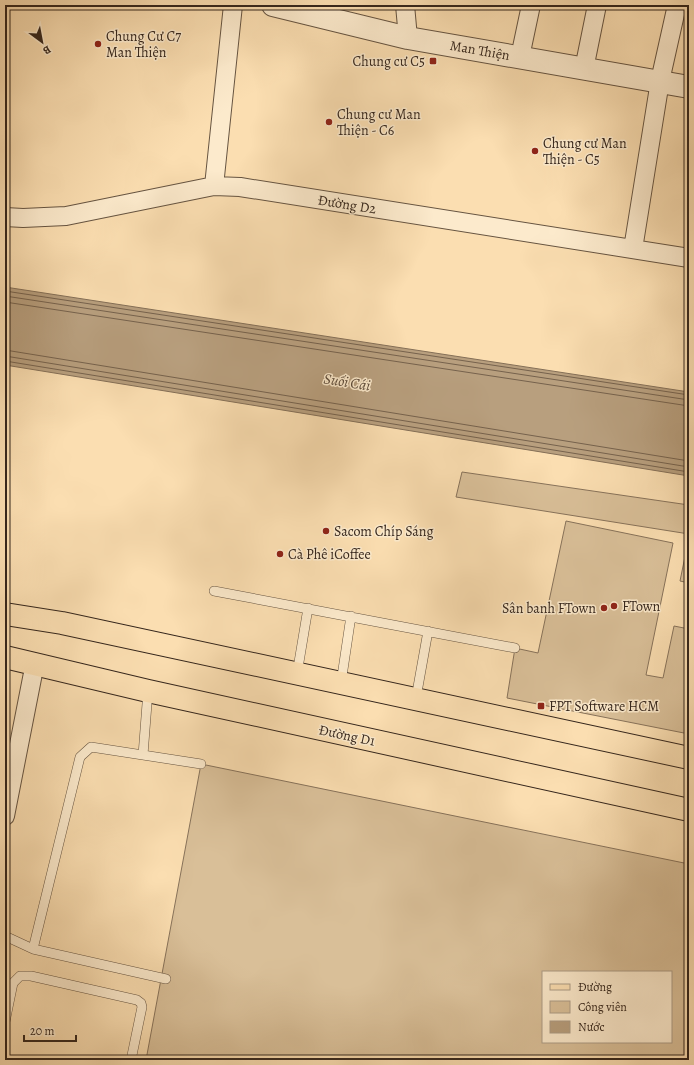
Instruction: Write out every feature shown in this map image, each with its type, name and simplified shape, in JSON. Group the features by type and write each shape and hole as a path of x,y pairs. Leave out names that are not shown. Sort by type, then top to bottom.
{"main road":[{"path":"5,600 62,623"},
{"path":"5,614 62,623 689,758"},
{"name":"Đường D1","path":"5,657 148,691 689,810"}],"street":[{"path":"214,186 233,5"},
{"name":"Man Thiện","path":"273,5 408,38 689,87"},
{"path":"405,5 408,38"},
{"path":"520,57 531,5"},
{"path":"584,68 596,5"},
{"path":"633,249 660,81 677,5"},
{"name":"Đường D2","path":"5,217 23,218 66,216 214,186 240,187 689,258"},
{"path":"5,816 11,758 35,664"}],"lane":[{"path":"214,591 515,648"},
{"path":"297,674 308,608"},
{"path":"341,683 351,616"},
{"path":"416,698 428,631"},
{"path":"143,755 148,691"},
{"path":"33,949 80,757 91,747 201,764"},
{"path":"5,936 33,949 166,979"},
{"path":"5,1022 14,983 20,976 31,976 137,1000 142,1007 131,1060"}],"green space":[{"path":"462,472 689,505 689,534 456,497"},
{"name":"Sân banh FTown","path":"566,521 673,543 646,675 663,678 674,626 689,629 689,734 507,698 515,648 538,653"},
{"path":"689,537 689,583 680,581"},
{"path":"201,764 689,864 689,1060 146,1060"}],"water":[{"name":"Suối Cái","path":"5,287 689,392 689,476 5,365"}],"place":[{"name":"Chung Cư C7 Man Thiện","path":"98,44"},
{"name":"Chung cư C5","path":"433,61"},
{"name":"Chung cư Man Thiện - C6","path":"329,122"},
{"name":"Chung cư Man Thiện - C5","path":"535,151"},
{"name":"Sacom Chíp Sáng","path":"326,531"},
{"name":"Cà Phê iCoffee","path":"280,554"},
{"name":"FTown","path":"614,606"},
{"name":"Sân banh FTown","path":"604,608"},
{"name":"FPT Software HCM","path":"541,706"}]}
